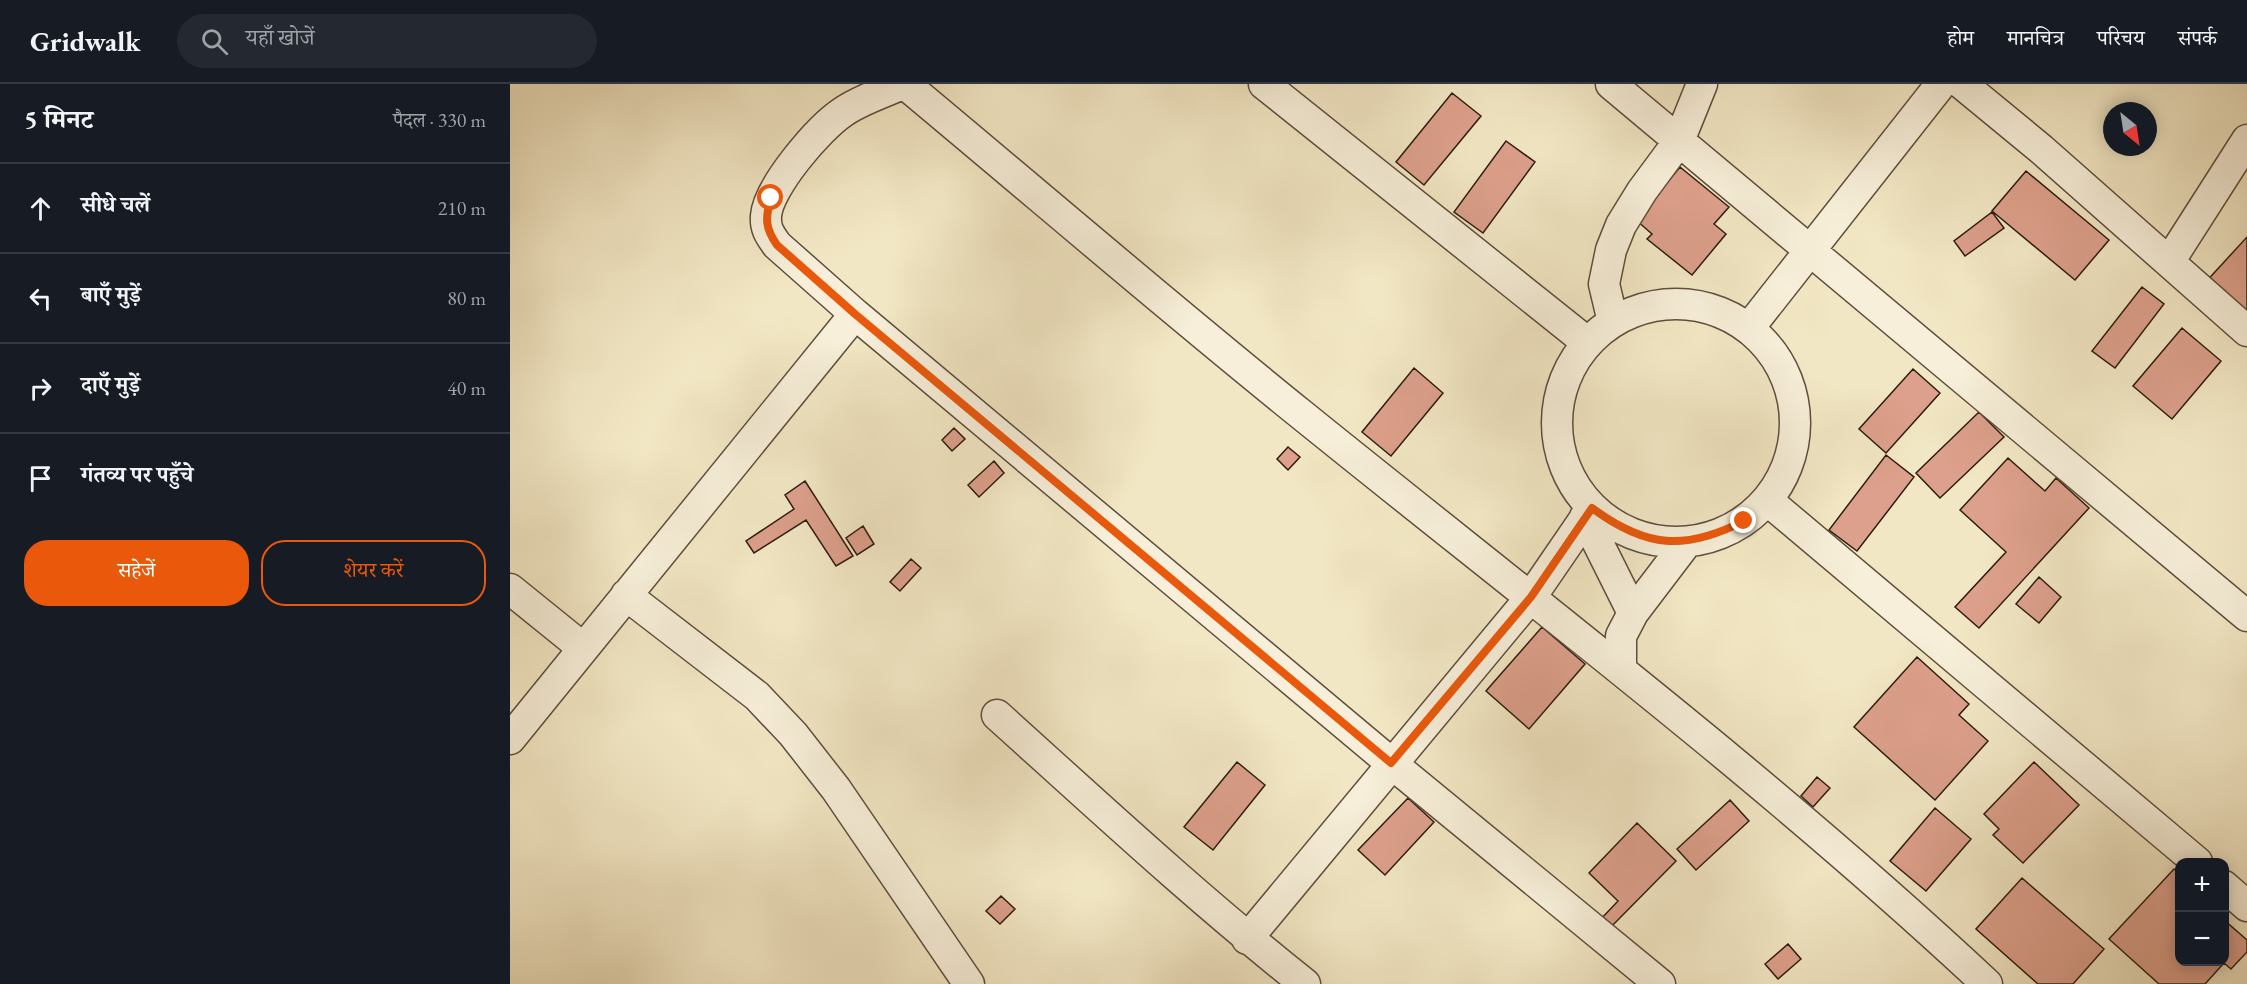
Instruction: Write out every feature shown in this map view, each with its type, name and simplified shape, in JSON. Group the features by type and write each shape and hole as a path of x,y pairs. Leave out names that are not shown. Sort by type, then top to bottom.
{"street":[{"path":"1660,984 1391,763 855,314 777,245 767,231 766,214 771,198 818,134 843,112 903,84 1300,414 1621,668 1925,926 1986,984"},
{"path":"1264,84 1587,344"},
{"path":"1611,84 2247,616"},
{"path":"1613,322 1605,284 1611,250 1622,225 1642,191 1679,141 1702,84"},
{"path":"1749,328 1941,84"},
{"path":"1962,84 2041,149 2247,331"},
{"path":"2169,262 2247,140"},
{"path":"1589,512 1620,528 1652,540 1686,542 1717,535 1744,521 1767,500 1783,477 1792,451 1796,423 1793,396 1784,370 1768,347 1749,328 1717,311 1682,304 1646,308 1613,322 1587,344 1570,368 1560,397 1557,427 1562,457 1633,613"},
{"path":"510,739 855,314"},
{"path":"1767,500 2192,858"},
{"path":"1247,939 1531,597 1589,512"},
{"path":"1621,668 1621,636 1633,613 1686,542"},
{"path":"510,589 583,648"},
{"path":"626,595 757,696 793,734 836,789 969,984"},
{"path":"997,715 1247,939 1305,984"},
{"path":"2229,890 2247,906"}],"building":[{"path":"1452,93 1481,116 1424,185 1396,162"},
{"path":"1506,141 1535,162 1483,233 1454,212"},
{"path":"1680,167 1729,207 1714,224 1726,234 1692,275 1647,239 1652,234 1636,220"},
{"path":"2026,171 2109,240 2075,280 1992,211"},
{"path":"1992,212 2004,228 1965,256 1954,241"},
{"path":"2247,237 2247,310 2239,318 2203,285"},
{"path":"2142,287 2164,304 2115,368 2092,351"},
{"path":"2182,328 2221,361 2172,419 2133,386"},
{"path":"1414,368 1443,393 1391,456 1362,432"},
{"path":"1913,369 1940,393 1886,453 1859,429"},
{"path":"1979,412 2004,437 1940,498 1916,473"},
{"path":"954,428 965,439 952,451 942,440"},
{"path":"1288,447 1300,457 1288,470 1277,459"},
{"path":"1886,455 1914,477 1857,551 1829,530"},
{"path":"2008,458 2045,491 2056,478 2089,508 1979,628 1955,607 2006,552 1960,510"},
{"path":"994,461 1004,473 979,497 968,485"},
{"path":"805,481 853,556 836,566 806,520 754,553 746,541 794,509 785,495"},
{"path":"863,526 874,544 857,555 846,538"},
{"path":"911,559 921,568 900,591 890,582"},
{"path":"2039,577 2061,597 2039,623 2016,604"},
{"path":"1542,627 1585,664 1529,729 1486,691"},
{"path":"1917,657 1969,704 1959,715 1988,741 1935,800 1854,727"},
{"path":"1237,762 1265,785 1213,850 1184,827"},
{"path":"2034,762 2079,805 2023,863 1993,835 1999,829 1984,814"},
{"path":"1817,777 1830,788 1813,807 1801,796"},
{"path":"1408,798 1434,822 1385,875 1358,850"},
{"path":"1730,800 1749,821 1696,870 1677,849"},
{"path":"1935,808 1971,839 1926,891 1890,861"},
{"path":"1637,823 1676,861 1609,929 1600,920 1618,901 1589,873"},
{"path":"2174,869 2175,966 2221,966 2205,984 2159,984 2109,939"},
{"path":"2022,878 2104,949 2073,984 2038,984 1976,929"},
{"path":"1001,896 1015,909 1000,924 986,911"},
{"path":"2229,924 2247,940 2247,952 2231,969 2228,966"},
{"path":"1788,944 1801,959 1778,979 1765,964"}],"route":[{"path":"771,198 766,214 767,231 777,245 855,314 1391,763 1531,597 1592,508 1620,528 1652,540 1686,542 1717,535 1744,521"}]}
